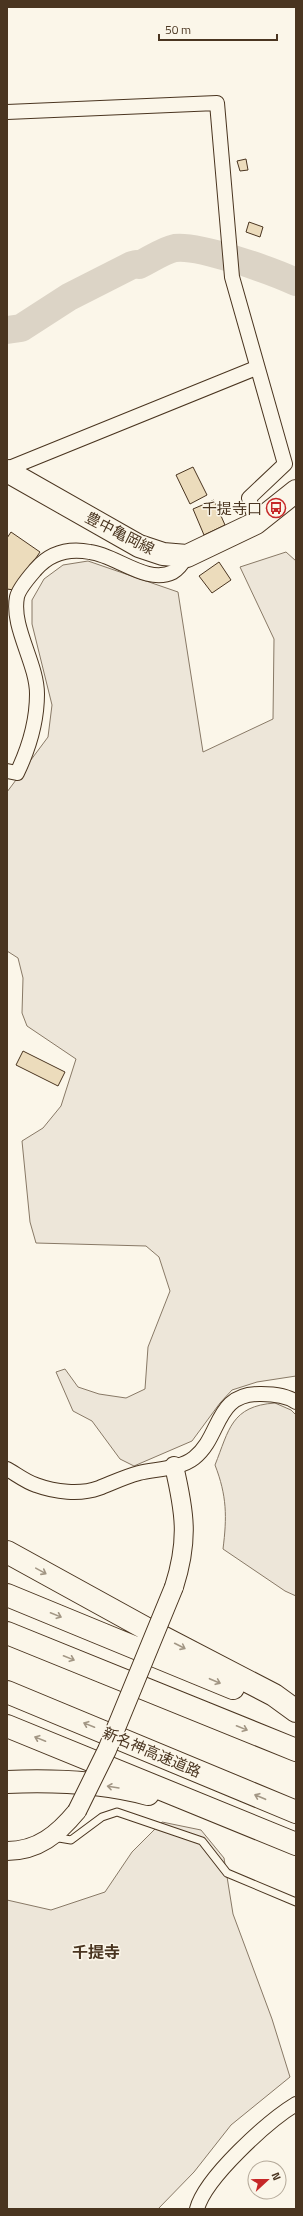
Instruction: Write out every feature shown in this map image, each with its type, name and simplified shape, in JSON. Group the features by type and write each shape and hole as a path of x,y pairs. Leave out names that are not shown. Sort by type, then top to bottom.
{"main road":[{"name":"豊中亀岡線","path":"7,470 139,546 164,554 187,556"},
{"path":"187,556 256,523 296,491"},
{"path":"7,1552 145,1628 274,1695 296,1711"},
{"path":"7,1595 296,1715"},
{"path":"7,1633 296,1750"},
{"name":"新名神高速道路","path":"7,1692 296,1812"},
{"path":"7,1726 296,1844"},
{"path":"7,1782 65,1782 114,1787 180,1802 245,1823"}],"street":[{"path":"7,112 217,103 232,277 256,368 285,464 249,498 256,523"},
{"path":"7,470 256,368"},
{"path":"7,771 17,773 31,739 35,719 37,693 18,617 17,596 33,573 41,564 60,552 71,550 99,553 136,569 160,575 175,571 187,556"},
{"path":"7,1469 35,1485 61,1491 81,1491 99,1488 113,1481 139,1473 174,1466 192,1460 203,1450 221,1413 231,1403 244,1395 272,1394 290,1398 296,1402"},
{"path":"7,1851 36,1845 53,1837 77,1811 107,1750 174,1587 182,1561 184,1507 174,1466"},
{"path":"197,2209 214,2180 252,2139 296,2104"}],"lane":[{"path":"53,1837 71,1840 102,1817 117,1812 202,1841 227,1873 296,1902"}],"shaded area":[{"path":"286,552 296,561 296,1376 257,1382 232,1390 220,1403 192,1441 134,1466 120,1459 92,1421 73,1411 56,1372 65,1369 78,1387 99,1394 126,1398 145,1389 148,1347 170,1291 159,1257 146,1246 36,1243 30,1222 22,1141 43,1128 61,1106 76,1059 27,1026 22,1013 23,978 18,958 7,951 7,792 48,737 52,705 32,624 32,600 44,579 63,565 88,561 178,592 203,752 273,719 274,639 240,567"},
{"path":"275,1403 291,1410 296,1415 296,1596 285,1591 223,1549 225,1507 222,1487 215,1465 229,1431 240,1415 249,1409 260,1405"},
{"path":"162,1822 201,1830 224,1858 233,1914 272,2019 290,2077 231,2125 194,2172 158,2209 7,2209 7,1900 51,1910 105,1892 132,1852"}],"building":[{"path":"246,159 248,170 240,171 237,161"},
{"path":"249,222 263,227 260,237 246,232"},
{"path":"193,467 207,495 190,504 176,475"},
{"path":"214,500 225,525 204,535 193,509"},
{"path":"11,532 40,552 14,590 7,589 7,538"},
{"path":"219,562 231,580 212,593 199,576"},
{"path":"23,1051 65,1072 58,1086 16,1065"}],"waterway":[{"path":"7,330 21,328 69,297 132,265 139,265 175,248 201,250 254,266 296,282"}],"place":[{"name":"千提寺口","path":"276,508"}],"district":[{"name":"千提寺","path":"96,1952"}]}
